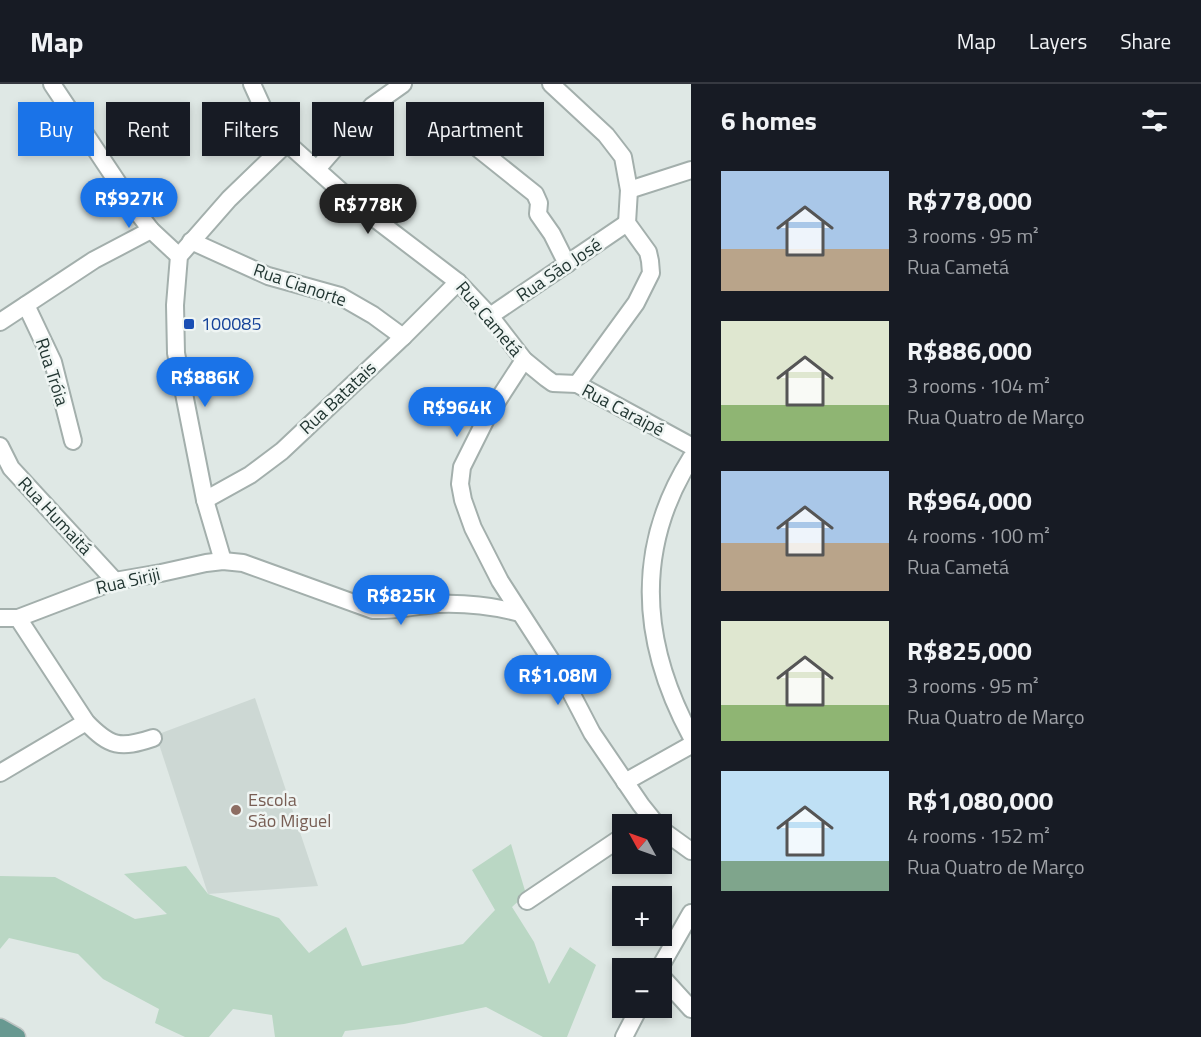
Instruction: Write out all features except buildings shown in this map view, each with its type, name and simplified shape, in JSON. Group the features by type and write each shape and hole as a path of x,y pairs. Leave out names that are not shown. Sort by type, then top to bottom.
{"main road":[{"path":"0,1028 16,1037"}],"street":[{"path":"52,84 152,230 179,256"},
{"name":"Rua Cametá","path":"252,84 260,102"},
{"path":"317,169 372,106 403,84"},
{"path":"551,84 606,135 623,157 629,190 627,223 648,252 651,273 636,303 577,384"},
{"name":"Rua Cametá","path":"300,154 353,202 458,282 490,316 524,360 483,424 462,467 460,484 473,528 500,581 567,685 592,733 646,814"},
{"path":"274,156 229,199 179,256 175,305 176,353 205,500 223,561 243,563 373,610 439,604 474,604 520,613"},
{"path":"488,156 535,194 539,202 538,214 552,234 567,264"},
{"path":"629,190 691,170"},
{"name":"Rua São José","path":"490,316 627,223"},
{"path":"0,322 94,260 152,230"},
{"name":"Rua Cianorte","path":"191,242 268,276 340,296 373,315 403,337"},
{"name":"Rua Batatais","path":"205,500 250,476 282,451 458,282"},
{"name":"Rua Tróia","path":"26,305 53,362 73,441"},
{"name":"Rua Caraipé","path":"524,360 553,383 577,384 691,446"},
{"name":"Rua Humaitá","path":"0,447 11,468 116,581"},
{"path":"691,458 681,474 663,517 654,547 650,579 652,625 657,650 668,686 691,736"},
{"name":"Rua Siriji","path":"0,618 18,618 116,581 223,561"},
{"path":"18,618 86,722 107,742 127,744 153,738"},
{"path":"0,773 86,722"},
{"path":"625,782 691,745"},
{"path":"672,836 691,848"},
{"path":"527,901 612,844"},
{"path":"665,958 691,912"},
{"path":"672,988 691,1008"},
{"path":"624,1037 634,1018"}],"shaded area":[{"name":"Escola São Miguel","path":"255,698 318,886 208,894 156,735"}],"green space":[{"path":"511,844 526,894 512,907 534,942 549,984 570,947 596,965 567,1037 543,1037 486,1007 404,1024 345,1031 342,1037 275,1037 272,1015 233,1009 209,1037 185,1037 155,1023 159,1009 103,979 78,954 9,938 0,949 0,876 55,877 135,919 167,914 124,874 186,866 208,894 279,918 309,953 346,927 362,966 463,944 495,910 472,870"}],"place":[{"name":"100085","path":"189,324"},
{"name":"Escola São Miguel","path":"236,810"}]}
